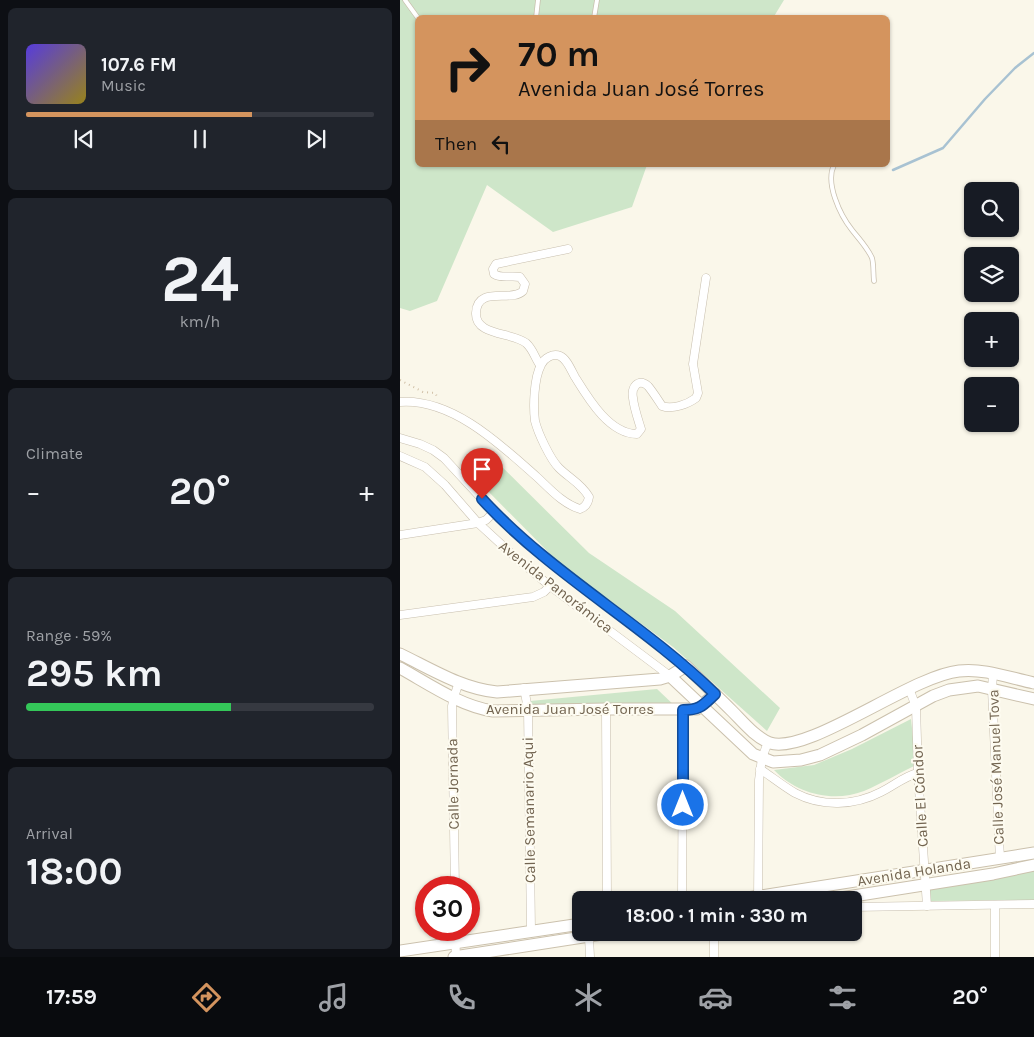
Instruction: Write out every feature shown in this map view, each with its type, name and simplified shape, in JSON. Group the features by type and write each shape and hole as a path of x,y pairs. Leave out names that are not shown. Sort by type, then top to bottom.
{"street":[{"path":"540,365 533,350 525,342 512,336 483,328 477,321 476,308 481,300 489,296 515,295 523,291 525,284 520,276 498,277 494,274 493,269 496,264 568,248"},
{"path":"400,402 410,402 439,408 472,424 522,464 564,502 580,509 584,508 589,497 584,488 554,462 536,422 534,410 536,375 540,365 549,356 560,356 566,362 603,418 620,428 637,434 641,429 632,397 635,384 639,382 644,383 662,406 669,408 688,403 696,398 698,393 694,364 706,278"},
{"name":"Avenida Panorámica","path":"400,438 420,444 444,458 520,537 686,666"},
{"name":"Avenida Panorámica","path":"400,456 425,467 446,485 478,523 514,556 550,586 670,676"},
{"path":"400,535 478,523 486,520 494,512"},
{"path":"400,615 532,597 544,592 550,586"},
{"name":"Avenida Juan José Torres","path":"400,654 459,682 497,692 524,688 660,679 670,676 686,666"},
{"path":"686,666 756,735 768,742 780,744 809,737 829,729 940,675 977,670 1034,683"},
{"name":"Avenida Juan José Torres","path":"400,668 479,709 493,711 606,708 696,710 701,707"},
{"name":"Calle José Manuel Tova","path":"993,674 992,689 1000,859"},
{"path":"670,676 701,707 754,754 761,764 797,794 810,799 850,803 867,798 918,772"},
{"name":"Calle Jornada","path":"454,876 454,697 459,682"},
{"path":"761,764 787,762 820,755 949,690 978,686 1034,699"},
{"name":"Calle Semanario Aqui","path":"524,688 528,709 531,931"},
{"name":"Calle El Cóndor","path":"910,688 916,705 918,772 927,906"},
{"path":"701,707 715,694"},
{"path":"606,708 607,891"},
{"path":"682,891 683,710"},
{"path":"758,891 761,764 768,742"},
{"name":"Avenida Holanda","path":"800,891 1034,853"},
{"name":"Avenida Holanda","path":"862,894 993,874 1034,865"},
{"path":"862,907 1034,904"},
{"path":"995,905 995,957"},
{"path":"400,951 572,925"},
{"path":"455,942 455,957 473,956 572,940"},
{"path":"589,941 590,957"},
{"path":"714,941 714,957"}],"lane":[{"path":"405,0 416,15"},
{"path":"536,15 538,0"},
{"path":"594,15 597,0"},
{"path":"834,167 831,182 833,195 850,228 864,244 872,260 874,281"}],"path":[{"path":"400,380 423,392 435,393 439,402 439,408"}],"green space":[{"path":"400,0 784,0 775,15 415,15 415,167 646,167 632,207 553,232 487,185 437,301 410,311 400,308"},
{"path":"496,461 589,553 675,611 780,708 767,731 673,647 560,564 477,480"},
{"path":"657,689 677,708 532,708 530,701"},
{"path":"911,719 916,765 864,791 840,796 816,794 793,785 774,770 814,765 852,749"},
{"path":"1034,869 1034,900 931,901 928,891 930,887"}],"waterway":[{"path":"893,170 943,148 985,99 1015,68 1034,53"}],"route":[{"path":"482,499 520,537 686,666 715,694 696,710 683,710 683,805"}]}
